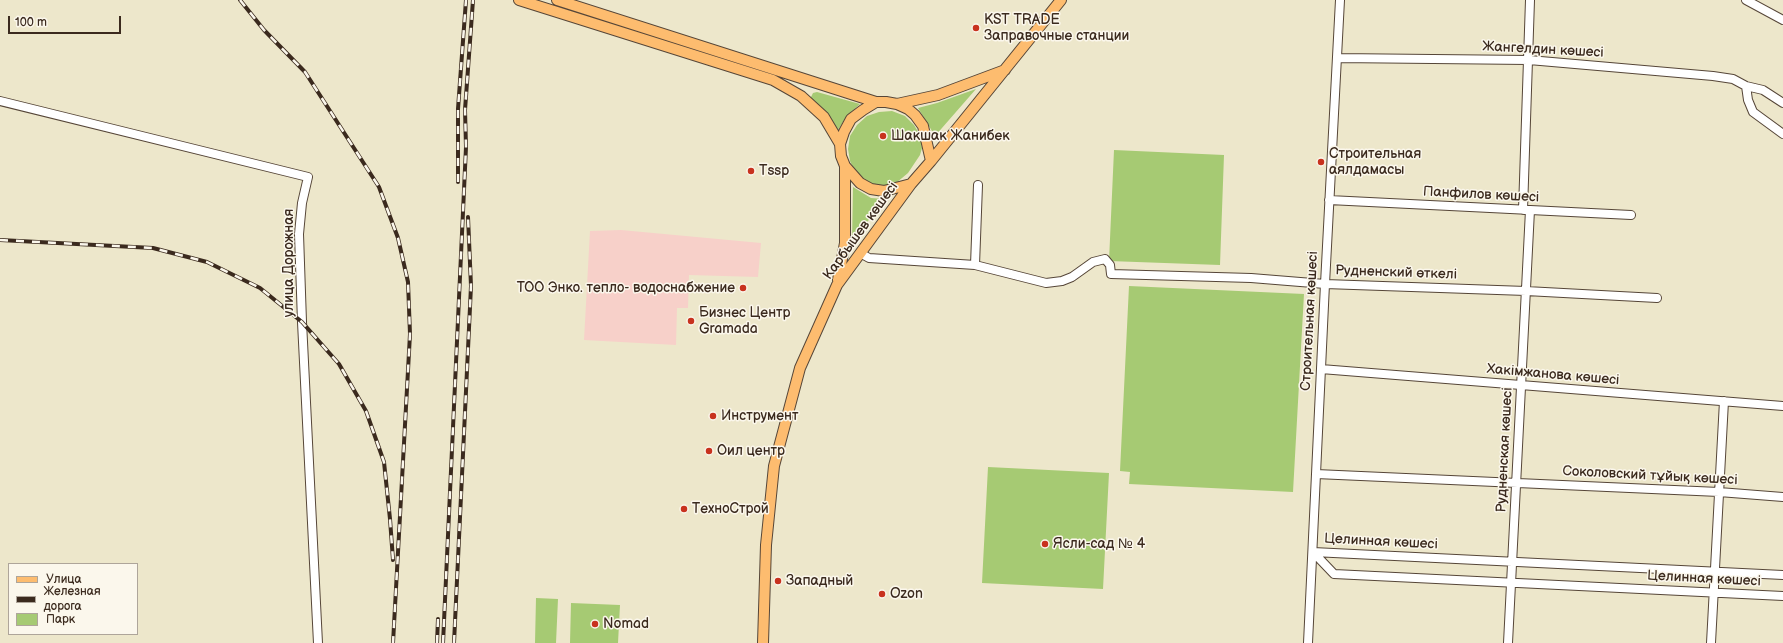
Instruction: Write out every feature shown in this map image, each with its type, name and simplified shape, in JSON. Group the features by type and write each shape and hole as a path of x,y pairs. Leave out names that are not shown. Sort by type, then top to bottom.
{"main road":[{"path":"519,0 773,80 802,96 824,117 840,144"},
{"path":"557,0 876,102 897,104 915,115 923,126 931,161"},
{"path":"876,102 862,110 851,119 840,144 841,156 845,166 860,183 871,189 884,191 911,184 1061,0"},
{"path":"897,104 938,95 1005,70"},
{"path":"837,285 845,244 845,166"},
{"name":"Карбышев көшесі","path":"763,643 766,545 775,459 800,368 837,285 911,184"}],"street":[{"name":"Строительная көшесі","path":"1308,643 1340,0"},
{"name":"Рудненская көшесі","path":"1508,643 1526,291 1530,0"},
{"path":"1746,0 1783,20"},
{"name":"Жангелдин көшесі","path":"1336,58 1529,60 1713,76 1733,79 1746,86 1763,90 1783,103"},
{"path":"1746,86 1750,106 1753,112 1783,134"},
{"name":"улица Дорожная","path":"0,101 308,177 302,203 299,234 318,643"},
{"path":"860,253 869,258 975,265 978,184"},
{"name":"Панфилов көшесі","path":"1329,200 1631,215"},
{"name":"Рудненский өткелі","path":"975,265 1046,283 1062,281 1072,277 1093,262 1105,259 1110,265 1111,274 1251,278 1325,284 1526,291 1657,298"},
{"name":"Хакімжанова көшесі","path":"1321,369 1783,406"},
{"path":"1711,643 1724,402"},
{"path":"1316,474 1516,482"},
{"name":"Соколовский тұйық көшесі","path":"1516,482 1719,492 1783,497"},
{"name":"Целинная көшесі","path":"1313,552 1783,575"},
{"name":"Целинная көшесі","path":"1313,552 1334,574 1783,596"}],"shaded area":[{"path":"621,230 761,243 758,277 689,275 688,308 677,308 676,345 584,340 590,231"}],"green space":[{"path":"976,89 935,136 918,108"},
{"path":"817,92 860,104 846,117 838,130 810,99 813,93"},
{"path":"892,111 905,116 914,125 920,135 922,148 920,155 908,173 896,183 887,186 875,185 864,180 855,172 850,161 848,149 850,136 857,125 867,116 879,112"},
{"path":"1114,150 1224,155 1220,265 1109,261"},
{"path":"853,187 871,198 884,199 852,243"},
{"path":"1129,286 1304,294 1293,492 1129,484 1130,472 1120,471"},
{"path":"988,467 1109,473 1103,589 982,583"},
{"path":"536,598 558,599 556,643 535,643"},
{"name":"Nomad","path":"571,603 620,605 618,643 570,643"}],"railway":[{"path":"240,0 264,30 305,72 379,187 398,238 408,282 410,334 393,643"},
{"path":"458,182 458,109 466,0"},
{"path":"443,643 466,147 465,110 473,0"},
{"path":"454,643 471,286 468,217"},
{"path":"0,240 153,248 207,262 260,288 302,322 339,364 366,411 384,462 393,560"},
{"path":"437,643 438,619"}],"place":[{"name":"KST TRADE Заправочные станции","path":"976,28"},
{"name":"Шакшак Жанибек","path":"883,136"},
{"name":"Строительная аялдамасы","path":"1321,162"},
{"name":"Tssp","path":"751,171"},
{"name":"ТОО Энко. тепло- водоснабжение","path":"743,288"},
{"name":"Бизнес Центр Gramada","path":"691,321"},
{"name":"Инструмент","path":"713,416"},
{"name":"Оил центр","path":"709,451"},
{"name":"ТехноСтрой","path":"684,509"},
{"name":"Ясли-сад № 4","path":"1045,544"},
{"name":"Западный","path":"778,581"},
{"name":"Ozon","path":"882,594"},
{"name":"Nomad","path":"595,624"}]}
